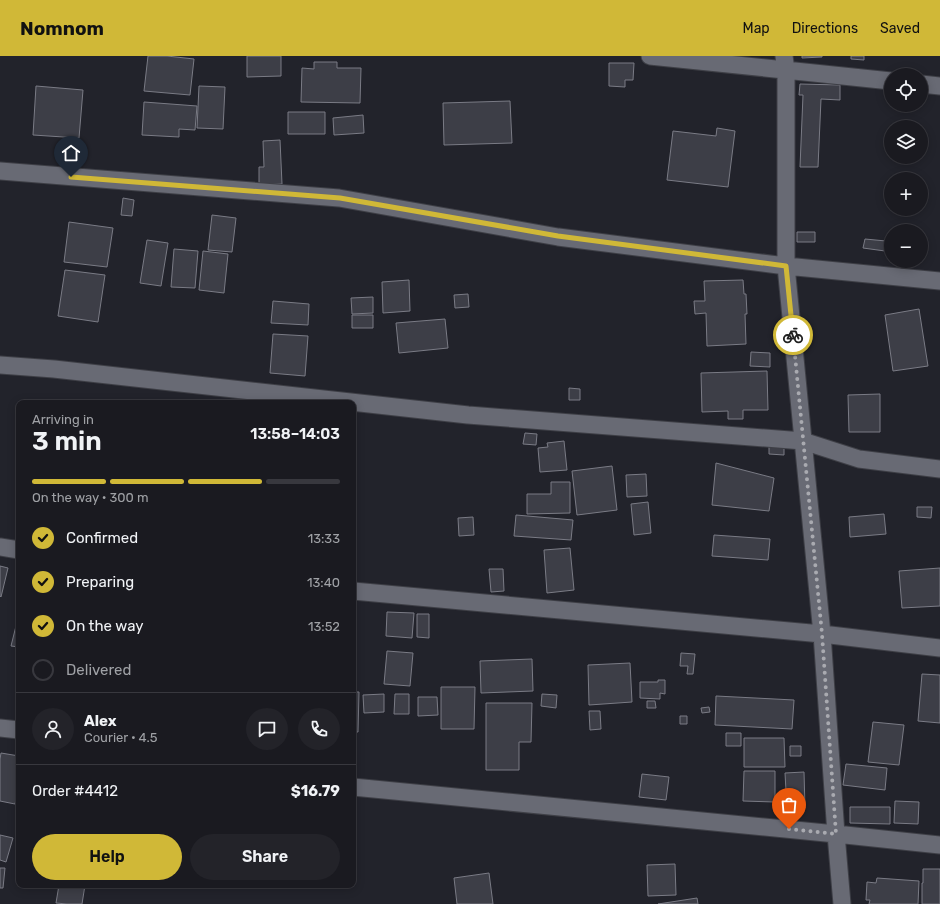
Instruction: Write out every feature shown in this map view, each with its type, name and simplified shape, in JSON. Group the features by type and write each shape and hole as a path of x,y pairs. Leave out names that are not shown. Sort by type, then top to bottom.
{"street":[{"path":"650,56 785,63 884,80"},
{"path":"785,63 786,266 822,634 842,904"},
{"path":"928,85 940,86"},
{"path":"0,170 340,198 558,236 786,266 940,281"},
{"path":"0,365 54,369 333,400"},
{"path":"356,403 468,415 803,441 859,459 940,469"},
{"path":"0,547 16,550"},
{"path":"356,591 822,634 940,648"},
{"path":"0,728 16,730"},
{"path":"356,787 940,845"}],"building":[{"path":"148,56 167,56 194,59 190,95 144,91"},
{"path":"247,56 281,56 281,76 247,77"},
{"path":"802,56 822,56 822,57 802,58"},
{"path":"851,56 864,56 864,60 851,59"},
{"path":"314,62 337,62 337,68 361,68 360,103 301,102 302,68 314,69"},
{"path":"609,63 634,63 633,80 625,80 625,87 609,86"},
{"path":"800,84 840,85 840,100 821,99 818,167 800,167 803,95 799,95"},
{"path":"36,86 83,90 79,138 33,135"},
{"path":"199,86 225,87 223,129 197,128"},
{"path":"510,101 512,143 444,145 443,103"},
{"path":"144,102 197,106 195,130 179,129 179,137 142,135"},
{"path":"288,112 325,112 325,134 288,134"},
{"path":"363,115 364,133 334,135 333,118"},
{"path":"717,128 735,131 728,187 667,180 673,131 716,136"},
{"path":"280,140 282,184 259,185 259,167 264,167 263,141"},
{"path":"123,198 134,200 132,216 121,215"},
{"path":"212,215 236,218 232,252 208,250"},
{"path":"69,222 113,228 107,267 64,262"},
{"path":"797,232 815,232 815,242 797,242"},
{"path":"865,239 884,241 884,251 863,248"},
{"path":"147,240 168,243 161,286 140,283"},
{"path":"174,249 198,251 195,288 171,287"},
{"path":"203,251 228,254 224,293 199,290"},
{"path":"65,270 105,275 98,322 58,316"},
{"path":"409,280 410,311 383,313 382,282"},
{"path":"743,280 744,294 746,294 747,314 745,314 746,344 707,346 706,313 695,314 694,301 705,301 704,281"},
{"path":"468,294 469,307 455,308 454,295"},
{"path":"373,297 373,313 352,314 351,298"},
{"path":"273,301 309,304 308,325 271,323"},
{"path":"919,309 928,366 893,371 885,315"},
{"path":"352,315 373,315 373,328 352,328"},
{"path":"445,319 448,348 399,353 396,323"},
{"path":"273,334 308,336 305,376 270,373"},
{"path":"751,352 770,353 770,367 750,366"},
{"path":"767,371 768,410 743,410 743,419 728,419 728,411 702,412 701,373"},
{"path":"569,388 580,389 580,400 569,400"},
{"path":"880,394 880,432 849,432 848,395"},
{"path":"525,433 537,434 536,445 523,444"},
{"path":"564,441 567,470 540,472 538,448 548,447 547,443"},
{"path":"769,444 784,444 784,455 769,454"},
{"path":"716,463 774,478 769,511 712,505"},
{"path":"612,466 617,510 577,515 572,471"},
{"path":"646,474 647,496 627,497 626,475"},
{"path":"551,482 570,482 570,513 527,514 527,494 551,494"},
{"path":"648,502 651,533 634,535 631,504"},
{"path":"917,507 932,507 931,518 917,517"},
{"path":"884,514 886,534 850,537 849,517"},
{"path":"516,515 573,520 571,540 514,536"},
{"path":"473,517 474,535 459,536 458,518"},
{"path":"714,535 770,539 768,560 712,556"},
{"path":"570,548 574,590 547,593 544,550"},
{"path":"0,566 8,568 1,597 0,596"},
{"path":"940,568 940,606 902,608 899,571"},
{"path":"489,569 503,569 504,591 491,592"},
{"path":"387,612 414,613 412,638 386,636"},
{"path":"417,614 429,614 429,638 417,637"},
{"path":"16,626 16,647 11,646"},
{"path":"387,651 413,653 410,686 384,684"},
{"path":"681,653 695,654 693,674 687,674 688,666 680,666"},
{"path":"532,659 533,691 481,693 480,661"},
{"path":"630,663 632,702 589,705 588,665"},
{"path":"922,674 940,675 940,723 918,721"},
{"path":"658,680 665,680 665,694 660,693 660,699 640,698 640,682 658,682"},
{"path":"441,687 475,687 474,729 441,729"},
{"path":"356,692 359,692 358,732 356,732"},
{"path":"384,694 384,712 364,713 363,695"},
{"path":"395,694 409,694 409,714 394,714"},
{"path":"542,694 557,695 556,708 541,706"},
{"path":"716,696 794,700 792,729 715,725"},
{"path":"418,697 437,697 438,715 418,716"},
{"path":"647,701 655,701 656,708 647,708"},
{"path":"486,703 532,703 531,742 519,742 519,770 486,770"},
{"path":"709,707 710,712 702,713 701,708"},
{"path":"589,711 600,711 601,729 590,730"},
{"path":"680,716 687,716 687,724 680,724"},
{"path":"873,722 904,725 899,765 868,762"},
{"path":"726,733 741,733 741,746 726,746"},
{"path":"744,738 784,738 785,767 744,767"},
{"path":"790,746 801,746 801,756 790,756"},
{"path":"1,753 16,756 15,804 0,801"},
{"path":"846,764 887,768 885,790 843,785"},
{"path":"744,771 775,771 775,802 743,801"},
{"path":"804,772 805,808 787,809 785,773"},
{"path":"642,774 669,777 666,800 639,797"},
{"path":"895,801 919,802 918,824 894,823"},
{"path":"850,807 890,807 890,824 850,823"},
{"path":"0,835 13,838 6,862 0,860"},
{"path":"675,864 676,895 648,896 647,865"},
{"path":"0,868 5,868 3,888 0,888"},
{"path":"923,869 940,869 940,904 922,904"},
{"path":"489,873 493,904 457,904 454,878"},
{"path":"877,878 919,881 918,904 869,904 870,900 866,900 867,882 876,883"},
{"path":"58,888 85,888 82,904 56,903"},
{"path":"697,898 698,904 658,904"}],"way so far":[{"path":"789,829 836,834 822,634 793,335"}],"route":[{"path":"71,177 340,198 558,236 786,266 793,335"}]}
